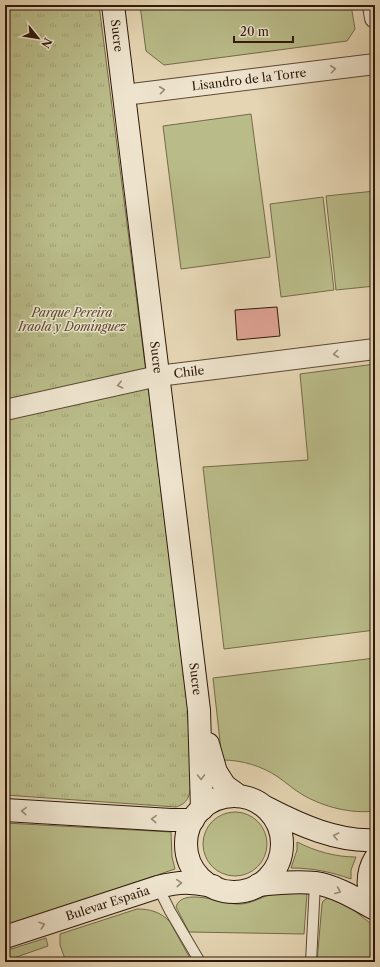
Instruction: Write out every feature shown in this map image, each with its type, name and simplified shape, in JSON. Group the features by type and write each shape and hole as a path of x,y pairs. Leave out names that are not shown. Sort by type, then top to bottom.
{"main road":[{"name":"Sucre","path":"113,5 199,710 197,814"},
{"name":"Sucre","path":"199,710 216,772 225,786 239,796"},
{"path":"267,808 276,820 281,834 282,849 278,864 270,876 258,885 243,891 228,891 213,886 202,879 188,858 188,832 197,814 213,801 226,797 239,796 254,800 293,822 315,830 338,836 375,840"},
{"path":"5,810 171,820 197,814"},
{"path":"375,859 371,868 368,883 375,908"},
{"name":"Bulevar España","path":"5,938 174,883 191,882 213,886"},
{"path":"258,885 285,882 316,883 340,891 375,908"}],"street":[{"path":"373,5 375,18"},
{"name":"Lisandro de la Torre","path":"124,95 375,64"},
{"name":"Chile","path":"5,410 158,376 375,349"}],"lane":[{"path":"311,962 316,883"},
{"path":"158,887 170,911 200,962"}],"green space":[{"name":"Parque Pereira Iraola y Domínguez","path":"5,5 99,5 146,372 5,404"},
{"path":"140,5 351,5 355,29 347,41 164,65 146,51"},
{"path":"251,114 270,257 181,269 163,126"},
{"path":"375,191 375,286 336,290 326,196"},
{"path":"323,197 334,290 281,297 270,204"},
{"path":"375,364 375,630 224,649 203,467 308,460 300,374"},
{"path":"148,386 189,710 187,711 192,775 189,795 184,803 176,807 5,795 5,415"},
{"path":"375,658 375,811 366,812 338,809 320,803 303,795 278,777 259,767 244,762 222,760 213,678"},
{"path":"229,812 241,812 258,821 265,832 267,844 265,856 258,867 241,876 229,876 217,871 208,862 203,850 203,838 208,826 217,817"},
{"path":"5,823 171,832 172,857 175,869 5,926"},
{"path":"297,842 325,853 356,857 351,870 351,879 322,871 291,868 297,850"},
{"path":"293,892 307,894 304,934 189,932 176,907 179,901 186,898 194,897 244,904 269,895"},
{"path":"329,897 351,908 375,927 375,962 317,962 322,904 323,901"},
{"path":"137,909 155,912 167,919 192,962 66,962 60,945 60,934"},
{"path":"46,938 48,946 5,961 5,951"}],"building":[{"path":"277,307 280,336 237,340 235,310"}]}
